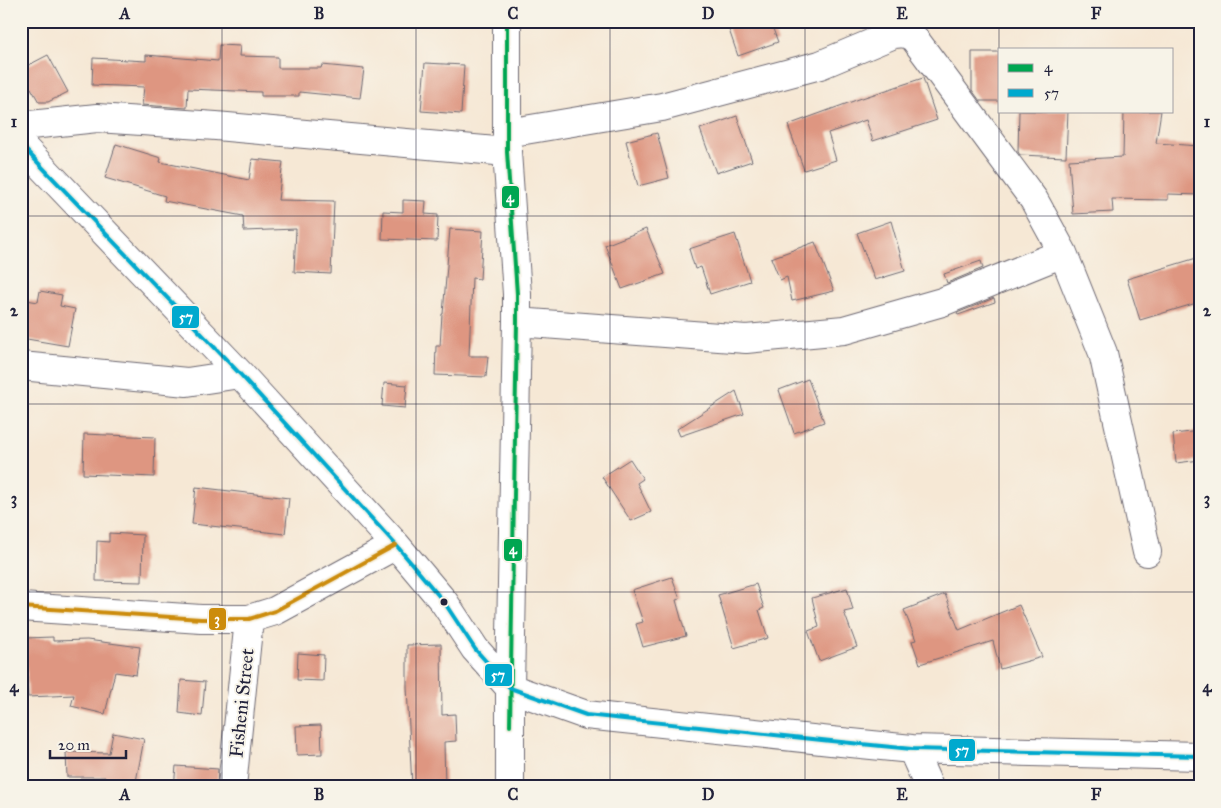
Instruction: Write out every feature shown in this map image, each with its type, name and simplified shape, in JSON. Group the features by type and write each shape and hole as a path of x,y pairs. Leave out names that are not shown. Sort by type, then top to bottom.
{"street":[{"path":"507,21 507,143 517,294 510,787"},
{"path":"21,126 97,118 507,143 662,107 820,65 894,34 905,34 914,38 1034,200 1063,253 1103,353 1148,552"},
{"path":"21,145 240,374 396,545 444,602 475,649 510,688 586,715 912,749 1200,756"},
{"path":"517,322 746,339 844,330 942,302 1063,253"},
{"path":"21,366 187,382 240,374"},
{"path":"21,607 200,619 249,619 274,611 396,545"},
{"name":"Fisheni Street","path":"232,787 249,619"},
{"path":"912,749 929,787"}],"building":[{"path":"726,21 770,21 778,42 738,56"},
{"path":"219,45 240,46 239,56 278,57 278,68 321,68 322,65 364,69 360,98 299,92 299,96 261,96 261,92 188,89 187,108 142,105 144,87 92,85 93,58 146,61 146,55 218,61"},
{"path":"972,52 998,52 998,101 980,101 972,90"},
{"path":"48,55 68,92 48,102 39,102 31,88 21,93 21,69"},
{"path":"425,63 464,65 461,114 421,111"},
{"path":"923,78 937,120 873,141 866,120 828,133 836,160 804,170 788,125"},
{"path":"1019,112 1068,112 1066,157 1020,155 1018,152"},
{"path":"1124,112 1161,112 1156,143 1200,146 1200,195 1168,194 1168,200 1112,199 1113,212 1073,214 1069,160 1123,157"},
{"path":"737,116 752,161 716,173 700,129"},
{"path":"657,133 669,178 638,186 626,141"},
{"path":"116,144 161,158 160,162 249,180 252,159 283,162 278,200 334,201 331,274 294,272 296,229 244,231 243,216 164,201 165,196 105,178"},
{"path":"403,200 426,201 425,214 438,215 437,241 382,239 383,211 403,212"},
{"path":"891,221 905,271 875,280 857,233"},
{"path":"450,229 483,231 480,279 472,278 469,356 488,356 486,377 435,375 436,346 440,346"},
{"path":"646,229 665,274 622,289 605,245"},
{"path":"735,234 750,281 710,294 701,267 695,269 689,249"},
{"path":"815,242 834,291 792,301 787,277 780,280 771,258"},
{"path":"1200,257 1200,302 1140,320 1127,279"},
{"path":"981,261 983,268 947,283 944,274"},
{"path":"40,291 62,295 60,306 75,309 68,346 21,338 21,299 38,302"},
{"path":"994,298 995,302 958,315 957,313"},
{"path":"808,379 824,422 794,433 779,390"},
{"path":"384,383 407,385 405,408 382,406"},
{"path":"736,391 744,414 680,436 677,429"},
{"path":"1200,431 1200,460 1176,463 1173,434"},
{"path":"84,434 155,437 154,477 83,474"},
{"path":"630,459 643,479 637,483 651,512 631,521 602,477"},
{"path":"196,487 289,498 285,534 192,524"},
{"path":"109,533 143,535 142,582 96,581 97,541 109,542"},
{"path":"672,577 680,599 676,600 686,636 643,647 636,624 643,622 632,590"},
{"path":"756,584 764,608 759,610 768,638 734,648 718,595"},
{"path":"847,588 853,610 844,612 857,647 819,661 808,631 819,627 812,598"},
{"path":"945,594 959,630 1019,605 1042,657 1000,669 993,641 920,664 912,641 916,640 904,610"},
{"path":"53,637 53,641 87,640 140,647 136,675 115,672 105,714 71,706 74,695 28,697 25,638"},
{"path":"441,644 442,715 455,714 456,741 444,742 445,787 412,787 407,645"},
{"path":"298,653 324,655 323,681 297,680"},
{"path":"181,680 205,682 202,716 179,713"},
{"path":"321,725 322,754 297,755 296,726"},
{"path":"113,733 144,739 135,787 104,783 105,777 67,777 66,752 109,753"},
{"path":"176,766 218,769 217,787 174,787"}],"transit line":[{"name":"4","path":"507,21 507,152 517,294 510,726"},
{"name":"57","path":"21,145 240,374 396,545 444,602 475,649 510,688 586,715 912,749 1200,756"},
{"name":"3","path":"21,607 201,619 249,619 275,611 396,545"}]}
